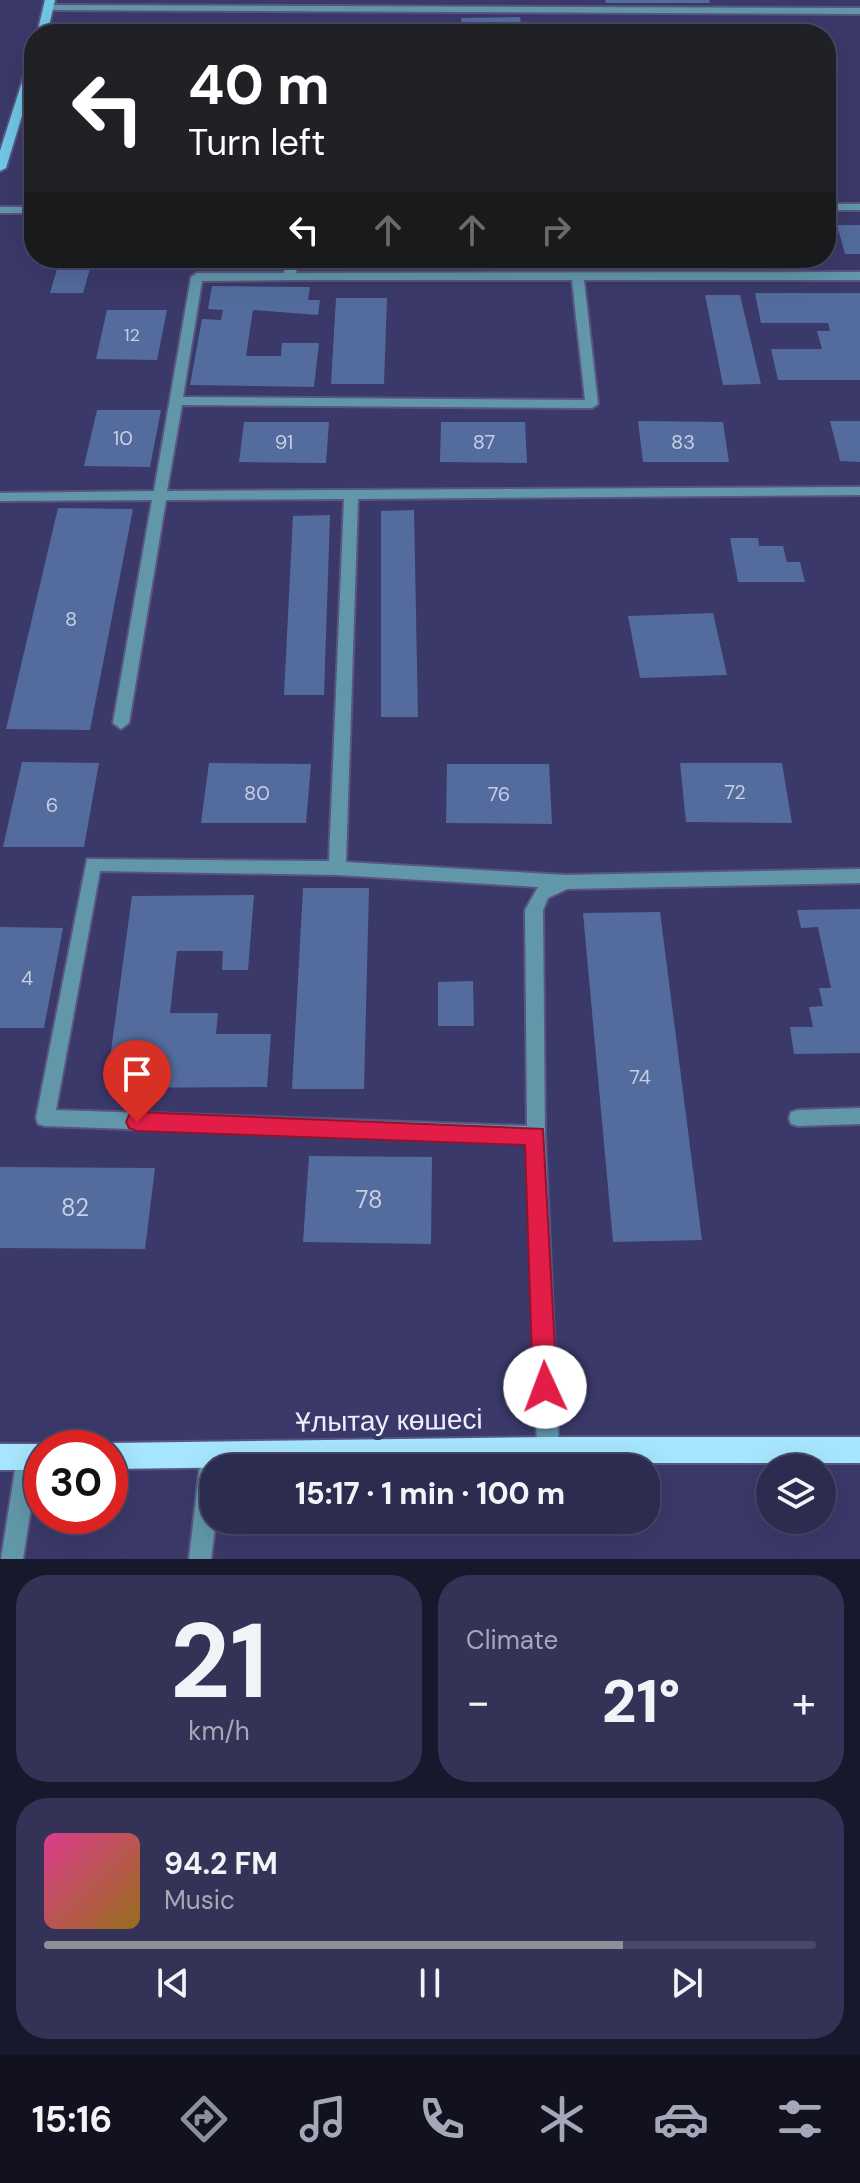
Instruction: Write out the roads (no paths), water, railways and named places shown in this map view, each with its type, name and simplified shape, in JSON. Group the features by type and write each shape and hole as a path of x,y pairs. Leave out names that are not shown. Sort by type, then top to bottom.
{"main road":[{"name":"Ұлытау көшесі","path":"279,1454 860,1450"},
{"name":"Ұлытау көшесі","path":"128,1456 200,1455"},
{"path":"0,1457 24,1457"}],"street":[{"path":"589,0 590,12"},
{"path":"740,0 743,13"},
{"path":"44,24 49,4 590,12 860,11"},
{"path":"0,168 24,92"},
{"path":"836,207 860,207"},
{"path":"0,210 24,210"},
{"path":"290,277 291,268"},
{"path":"176,401 592,404 578,276"},
{"path":"121,723 197,277 860,276"},
{"path":"0,497 860,491"},
{"path":"337,868 351,496"},
{"path":"536,1135 45,1118 93,864 337,868 565,882 860,876"},
{"path":"548,1450 536,1135 534,910 542,893 565,882"},
{"path":"798,1118 860,1116"},
{"path":"12,1559 24,1506"},
{"path":"200,1559 203,1534"}]}
